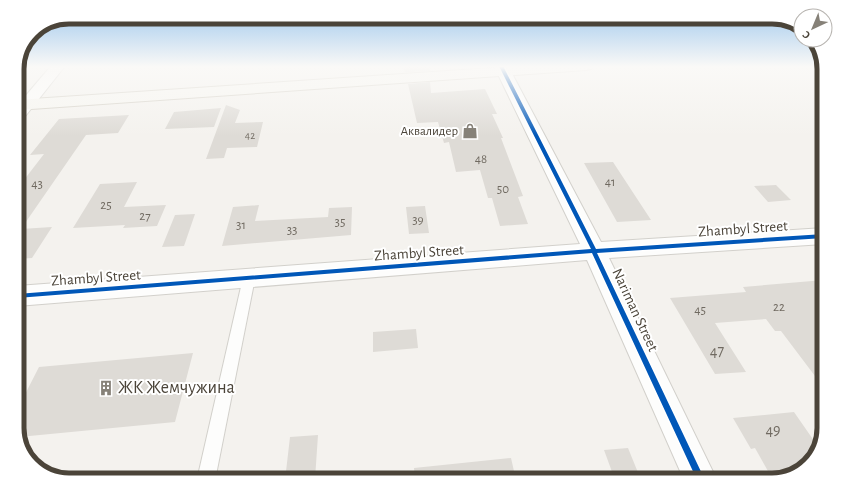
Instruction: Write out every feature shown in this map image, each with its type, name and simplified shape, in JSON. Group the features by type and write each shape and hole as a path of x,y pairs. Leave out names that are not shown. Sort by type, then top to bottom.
{"main road":[{"path":"24,105 227,89"}],"street":[{"path":"24,103 37,89"},
{"name":"Nariman Street","path":"513,89 594,251 699,473"},
{"name":"Zhambyl Street","path":"24,295 594,251 817,236"}],"lane":[{"path":"207,473 249,278"}],"building":[{"path":"409,89 431,89 431,93 485,89 497,114 492,114 503,138 501,138 523,196 518,197 528,224 500,226 492,198 488,198 480,170 456,172 449,142 444,143 438,122 417,123"},
{"path":"226,105 240,110 235,123 263,122 257,147 227,148 224,158 206,159"},
{"path":"221,108 214,127 165,129 174,112"},
{"path":"129,115 118,133 86,135 24,225 24,180 44,154 30,155 59,119"},
{"path":"613,162 651,220 617,222 584,163"},
{"path":"137,182 124,207 166,205 157,226 123,228 125,225 73,228 100,184"},
{"path":"776,185 791,200 768,202 754,186"},
{"path":"259,205 255,221 328,217 329,208 352,207 351,235 222,246 233,207"},
{"path":"425,206 429,233 409,234 406,207"},
{"path":"195,214 184,246 162,247 175,215"},
{"path":"52,227 32,258 24,259 24,229"},
{"path":"817,281 817,379 781,331 775,331 766,319 715,323 746,372 715,374 670,298 746,292 743,287"},
{"path":"416,329 418,348 373,352 373,332"},
{"name":"ЖК Жемчужина","path":"193,353 175,422 25,436 24,396 39,367"},
{"path":"794,412 815,442 814,445 804,460 795,467 778,473 769,473 755,448 751,449 733,418"},
{"path":"318,435 315,473 286,473 290,437"},
{"path":"628,448 638,473 612,473 604,450"},
{"path":"511,458 514,473 414,473 414,468"}],"cycle path":[{"path":"513,89 594,251 698,473"},
{"path":"24,295 594,251 817,236"}],"place":[{"name":"Аквалидер","path":"470,131"},
{"name":"ЖК Жемчужина","path":"106,388"}]}
